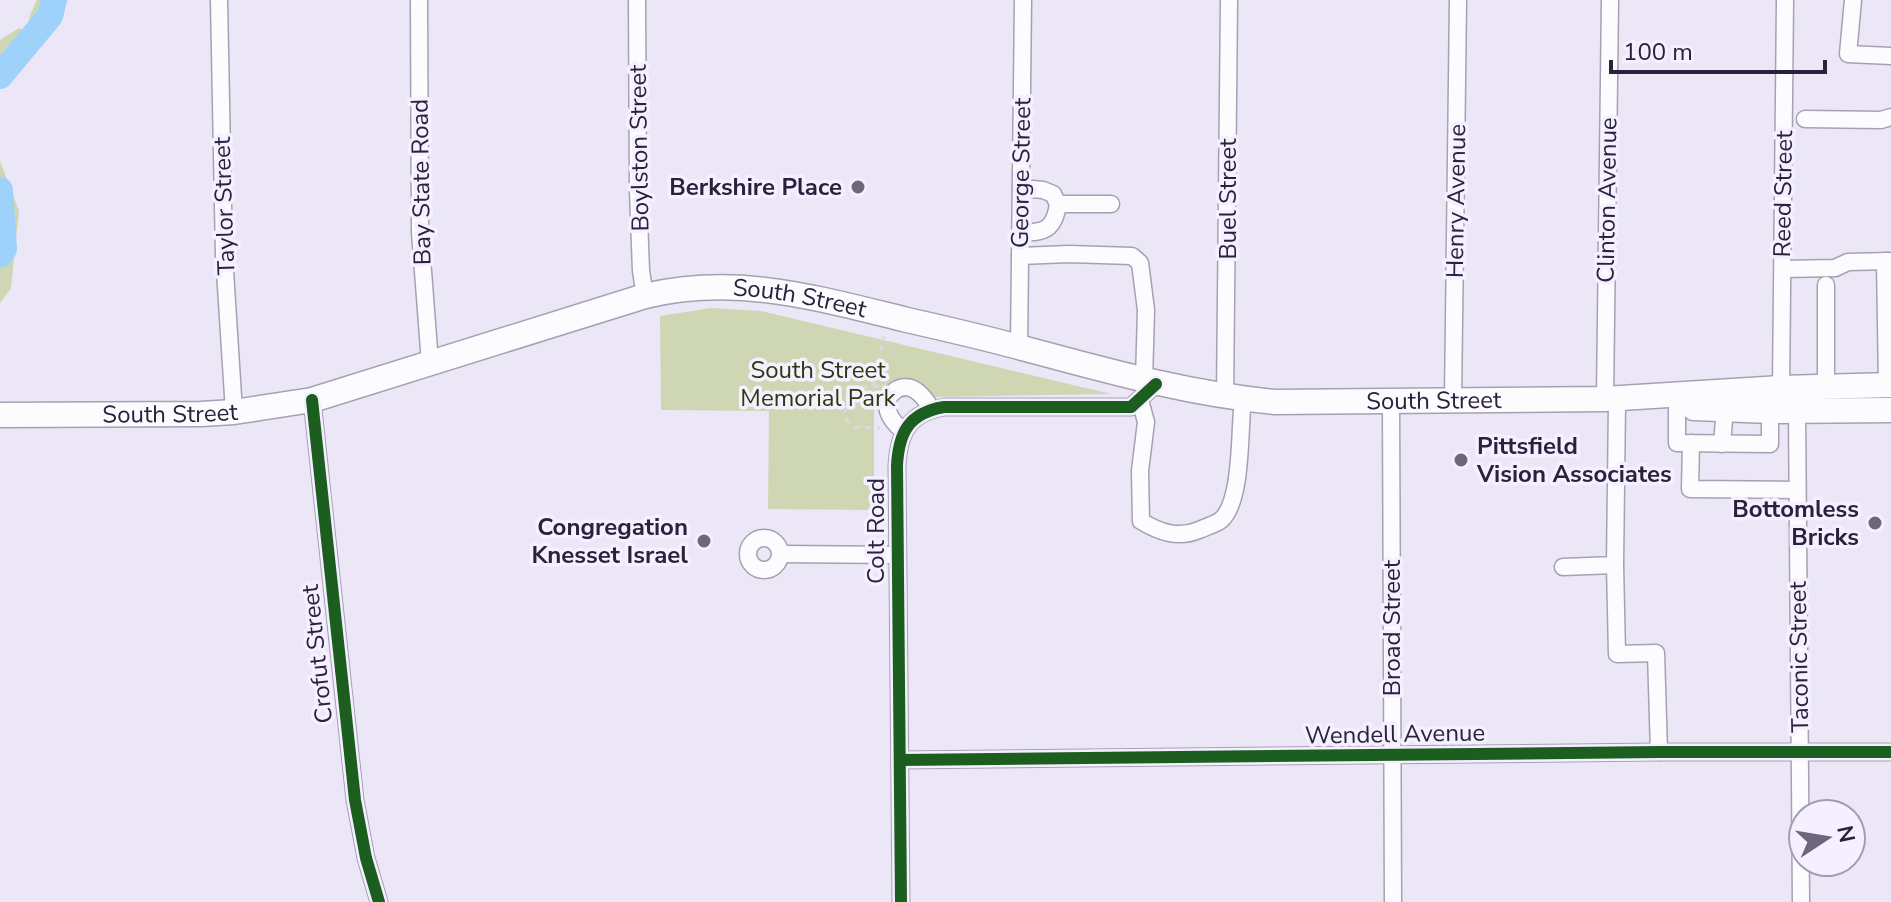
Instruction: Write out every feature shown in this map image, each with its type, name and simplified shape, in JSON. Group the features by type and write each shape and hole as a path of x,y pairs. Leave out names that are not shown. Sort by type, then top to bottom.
{"highway":[{"name":"South Street","path":"0,415 234,412 312,400 645,296 706,286 779,290 1019,347 1147,388 1275,402 1611,401 1781,388 1889,385"},
{"name":"South Street","path":"1611,401 1770,411 1891,410"}],"street":[{"name":"Taylor Street","path":"219,0 224,255 234,412"},
{"name":"Bay State Road","path":"419,0 420,232 430,363"},
{"name":"Boylston Street","path":"637,0 638,191 645,296"},
{"name":"George Street","path":"1019,347 1023,0"},
{"name":"Buel Street","path":"1147,388 1140,471 1141,521 1160,533 1189,535 1221,520 1232,506 1236,488 1229,0"},
{"name":"Henry Avenue","path":"1453,401 1458,0"},
{"name":"Clinton Avenue","path":"1610,0 1611,401 1617,654 1656,653 1659,752"},
{"name":"Reed Street","path":"1781,388 1785,0"},
{"path":"1853,0 1848,54 1891,56"},
{"path":"1805,119 1881,120 1891,117"},
{"path":"1020,233 1040,232 1049,227 1056,217 1058,204 1053,194 1021,188"},
{"path":"1058,204 1111,204"},
{"path":"900,428 932,409 973,405 1131,407 1147,388 1146,310 1140,263 1132,256 1020,256"},
{"path":"1783,269 1835,268 1848,262 1888,261 1889,385"},
{"path":"1826,285 1826,387"},
{"path":"894,391 905,387 915,389 932,409"},
{"name":"Colt Road","path":"894,391 887,408 900,428 897,555 901,902"},
{"name":"Crofut Street","path":"312,400 355,800 366,858 379,902"},
{"name":"Broad Street","path":"1391,403 1393,902"},
{"path":"1677,407 1677,443 1796,444"},
{"path":"1722,444 1725,408"},
{"path":"1770,411 1770,444"},
{"name":"Taconic Street","path":"1797,411 1801,902"},
{"path":"1691,443 1690,489 1797,490"},
{"path":"781,554 897,555"},
{"path":"1563,567 1615,565"},
{"name":"Wendell Avenue","path":"900,760 1891,752"}],"path":[{"path":"873,386 884,336"},
{"path":"894,391 883,386 852,386 848,390 848,424 855,428 900,428"}],"green space":[{"path":"37,0 68,0 44,41 0,76 0,40 19,28 27,31"},
{"path":"0,161 19,211 11,288 0,303"},
{"name":"South Street Memorial Park","path":"711,308 761,311 1111,394 874,398 874,510 768,509 769,411 661,410 660,316"}],"waterway":[{"path":"0,76 50,16 54,0"},
{"path":"0,190 4,249 0,255"}],"cycle path":[{"path":"901,902 897,465 904,434 914,419 944,407 1131,407 1156,384"},
{"path":"312,400 355,800 366,858 379,902"},
{"path":"900,760 1891,752"}],"place":[{"name":"Berkshire Place","path":"858,187"},
{"name":"Pittsfield Vision Associates","path":"1461,460"},
{"name":"Bottomless Bricks","path":"1875,523"},
{"name":"Congregation Knesset Israel","path":"704,541"}]}
